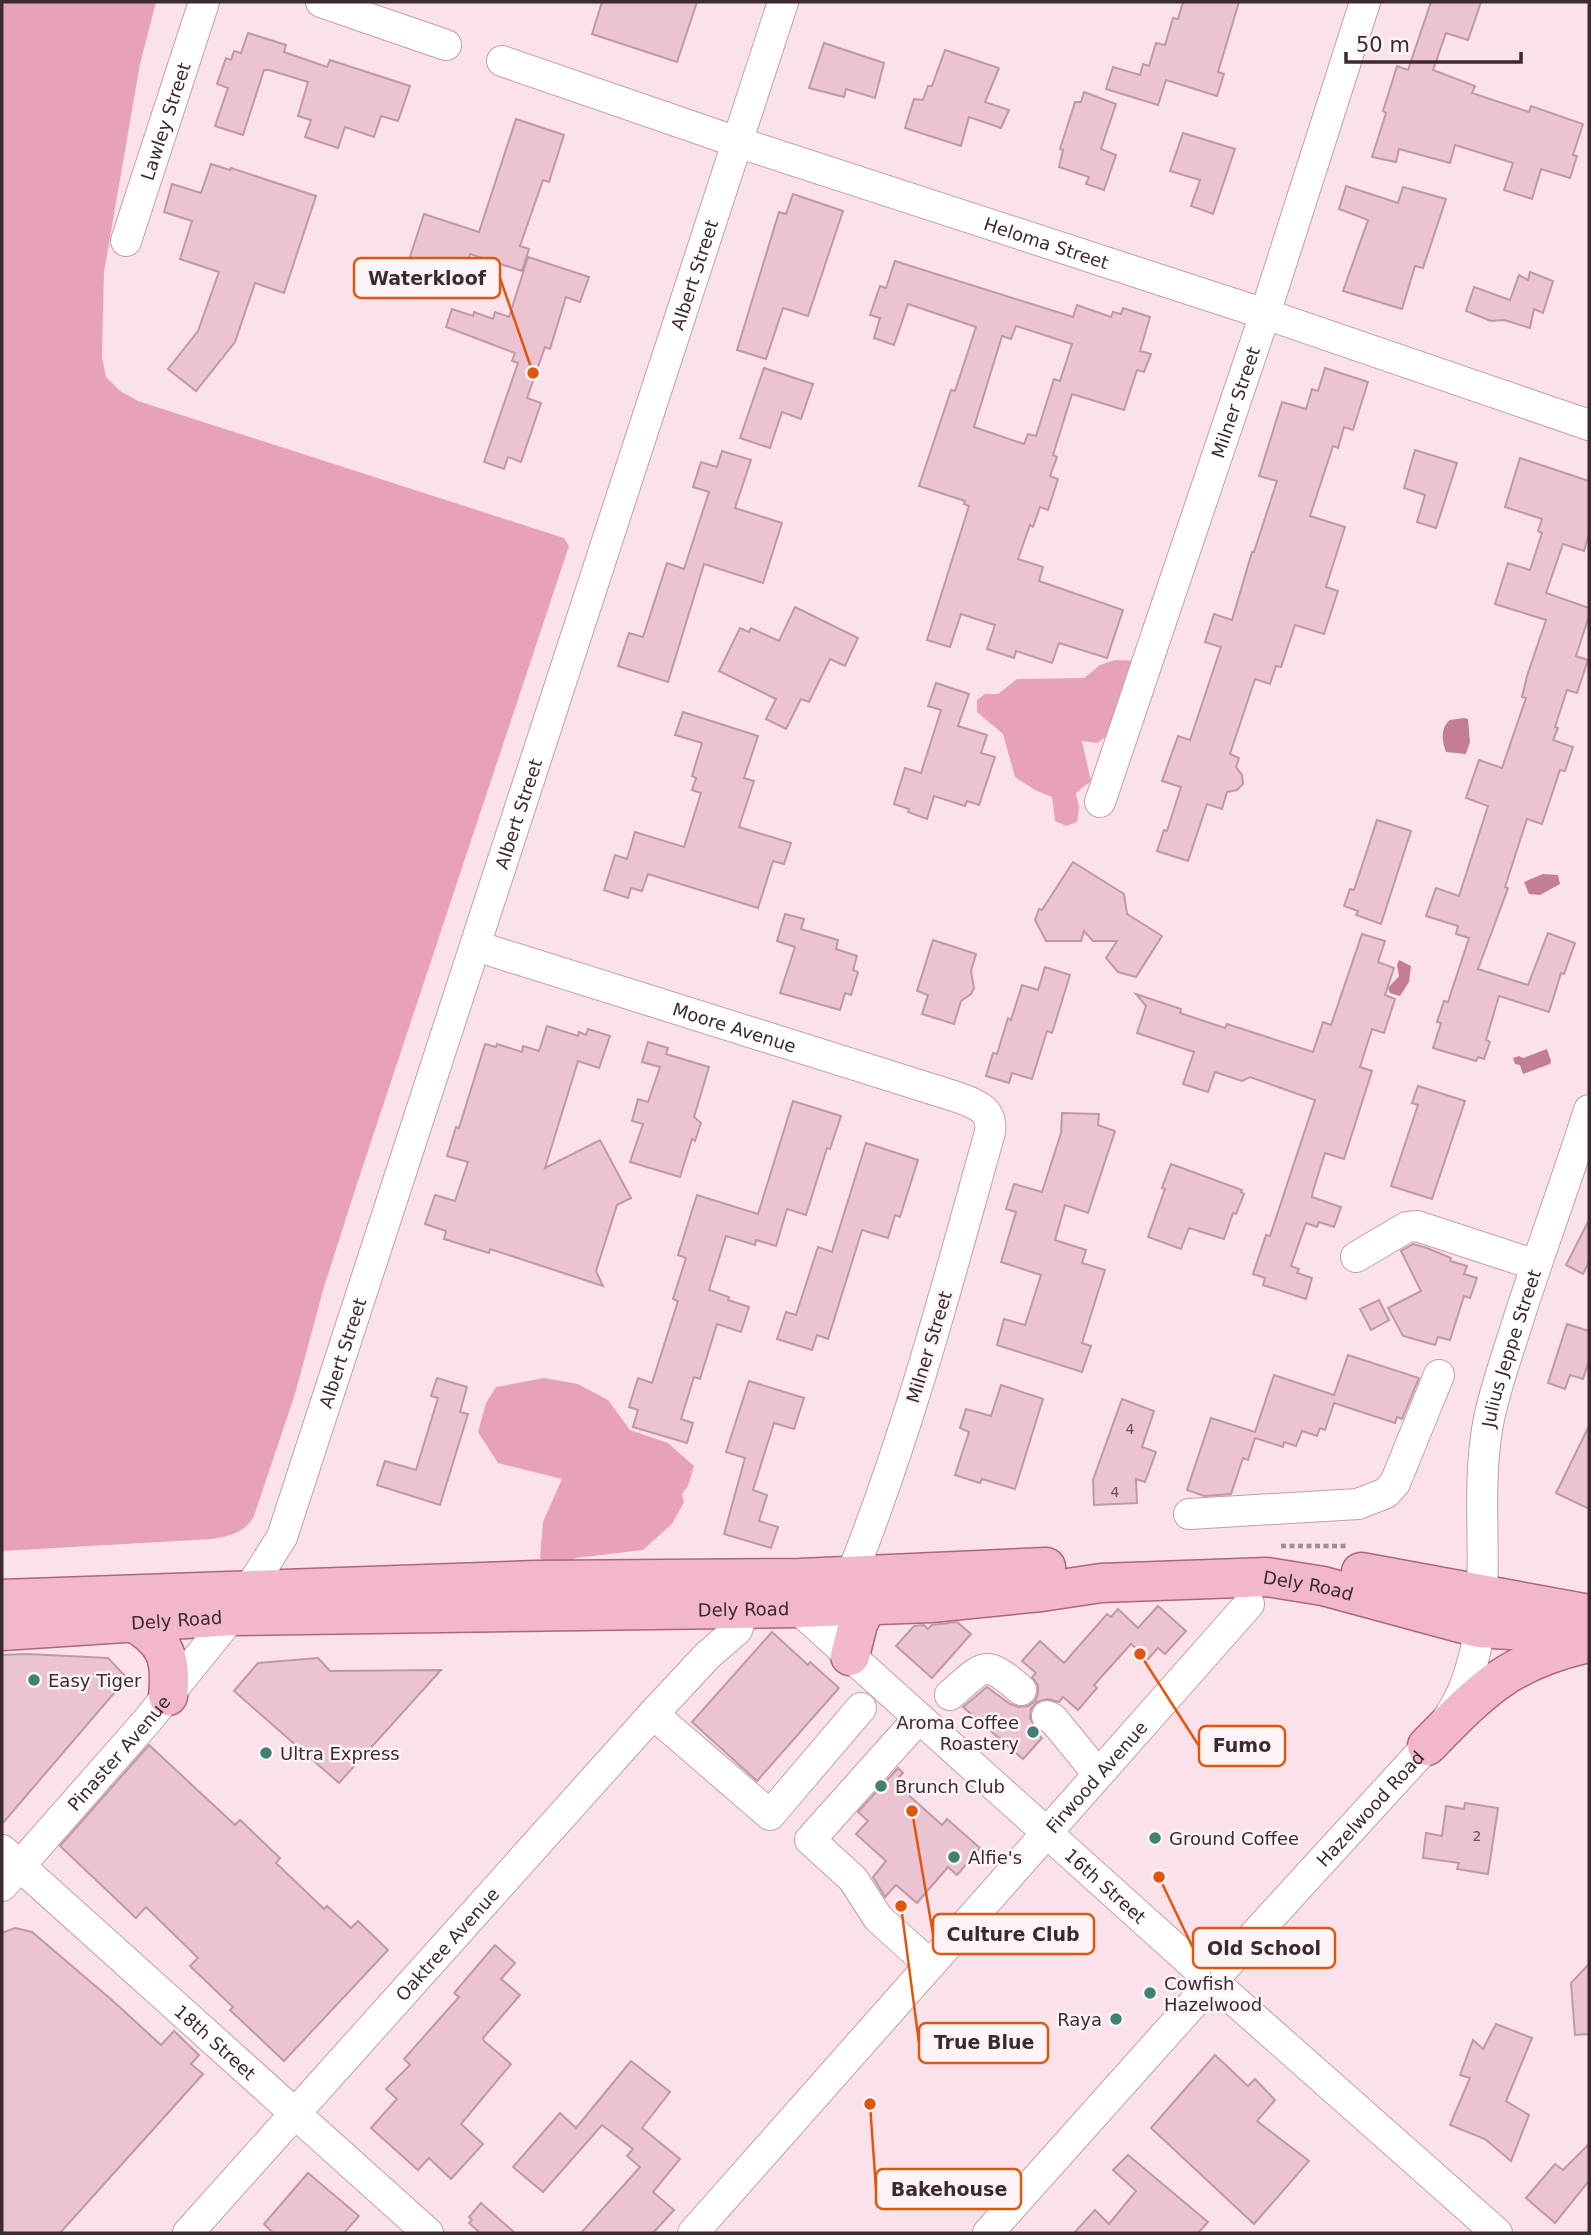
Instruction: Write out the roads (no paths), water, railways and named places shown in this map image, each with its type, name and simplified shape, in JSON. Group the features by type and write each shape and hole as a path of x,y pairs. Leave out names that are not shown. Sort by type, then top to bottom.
{"main road":[{"name":"Dely Road","path":"2,1599 131,1596 241,1603 859,1591 1263,1557 1480,1611"},
{"name":"Dely Road","path":"687,1594 736,1608 797,1608 859,1591"},
{"path":"850,1656 856,1631 859,1591"},
{"path":"687,1594 773,1592 797,1608"},
{"name":"Dely Road","path":"2,1631 133,1622 241,1603"},
{"path":"1480,1611 1589,1614"},
{"path":"1480,1611 1589,1635"},
{"path":"133,1622 157,1642 170,1662 168,1696"},
{"path":"1427,1746 1470,1702 1525,1662 1550,1652 1589,1643"}],"street":[{"name":"Lawley Street","path":"126,241 204,2"},
{"path":"321,2 446,45"},
{"name":"Albert Street","path":"241,1603 282,1537 295,1501 783,2"},
{"name":"Milner Street","path":"1100,802 1265,314 1365,2"},
{"name":"Heloma Street","path":"502,61 737,142 1265,314 1589,425"},
{"name":"Moore Avenue","path":"477,946 957,1097 978,1105 989,1115"},
{"name":"Julius Jeppe Street","path":"1480,1611 1484,1465 1488,1425 1495,1394 1536,1265 1589,1110"},
{"name":"Milner Street","path":"859,1591 882,1495 933,1339 990,1132 989,1115"},
{"path":"1356,1257 1407,1227 1416,1226 1536,1265"},
{"path":"1189,1514 1359,1504 1386,1493 1395,1483 1439,1375"},
{"path":"687,1594 704,1624 708,1638 708,1656"},
{"name":"Pinaster Avenue","path":"8,1868 168,1696 241,1603"},
{"name":"Firwood Avenue","path":"692,2233 1249,1604"},
{"name":"Oaktree Avenue","path":"188,2233 653,1714 708,1656 737,1630 740,1621 736,1608"},
{"name":"16th Street","path":"797,1608 1211,1981 1497,2233"},
{"name":"Hazelwood Road","path":"988,2233 1211,1981 1427,1746 1450,1716 1463,1691 1471,1666 1480,1611"},
{"path":"950,1696 979,1670 988,1668 1000,1672 1021,1690"},
{"path":"653,1714 770,1815 861,1708"},
{"path":"1047,1716 1053,1719 1098,1774"},
{"path":"919,1718 810,1840 853,1879 878,1918 930,1965"},
{"name":"18th Street","path":"8,1868 295,2112 428,2233"}],"place":[{"name":"Waterkloof","path":"533,373"},
{"name":"Fumo","path":"1140,1654"},
{"name":"Easy Tiger","path":"34,1680"},
{"name":"Aroma Coffee Roastery","path":"1033,1732"},
{"name":"Ultra Express","path":"266,1753"},
{"name":"Brunch Club","path":"881,1786"},
{"name":"Culture Club","path":"912,1811"},
{"name":"Ground Coffee","path":"1155,1838"},
{"name":"Alfie's","path":"954,1857"},
{"name":"Old School","path":"1159,1877"},
{"name":"True Blue","path":"901,1906"},
{"name":"Cowfish Hazelwood","path":"1150,1993"},
{"name":"Raya","path":"1116,2019"},
{"name":"Bakehouse","path":"870,2104"}]}
